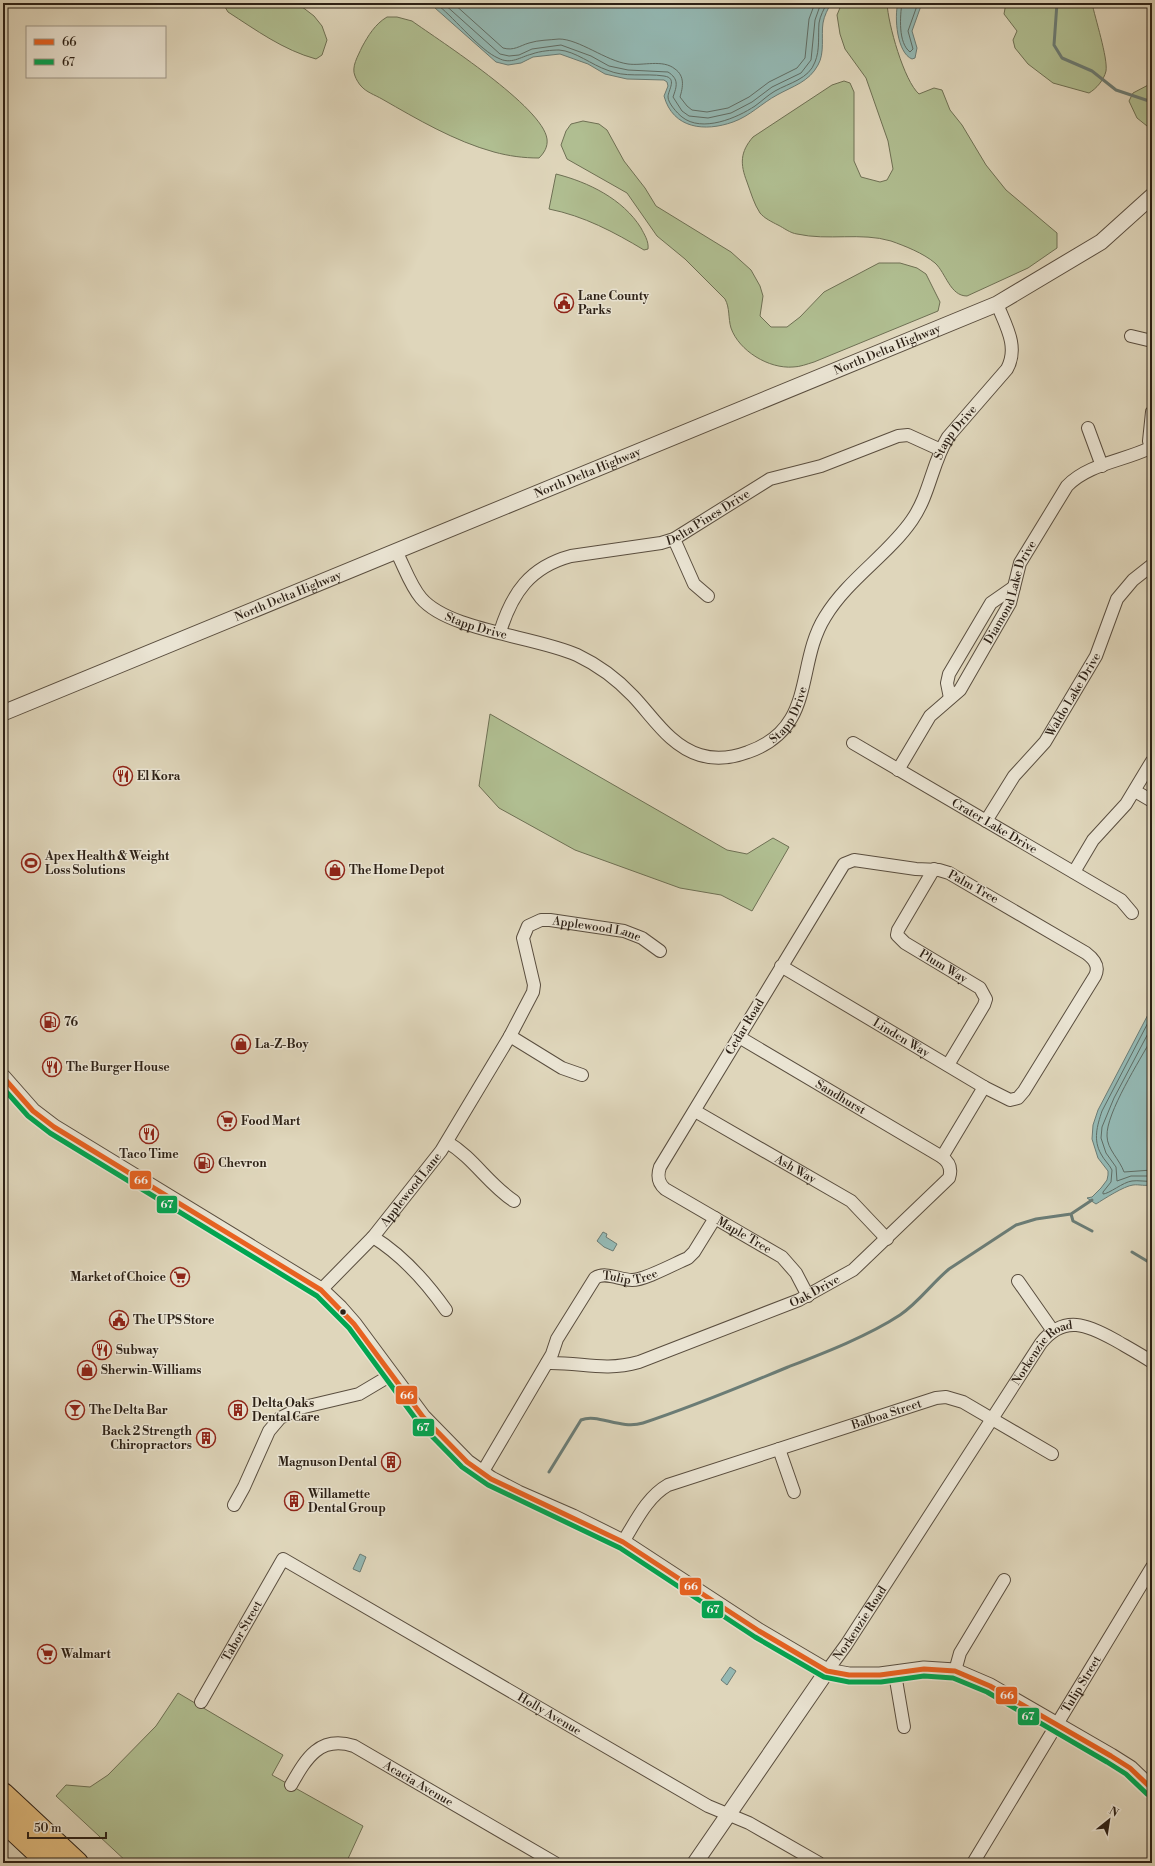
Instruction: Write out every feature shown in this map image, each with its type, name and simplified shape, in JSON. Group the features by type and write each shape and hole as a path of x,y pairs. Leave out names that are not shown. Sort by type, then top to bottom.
{"highway":[{"path":"3,1794 77,1863"},
{"path":"3,1820 49,1863"}],"street":[{"name":"North Delta Highway","path":"3,713 997,304 1101,242 1152,196"},
{"name":"Stapp Drive","path":"396,551 418,593 428,604 450,617 559,648 595,665 620,683 672,739 687,750 699,755 722,758 753,751 774,737 793,715 801,697 817,634 824,618 841,595 914,518 924,498 941,450 954,428 1001,378 1010,364 1013,354 1012,341 997,304"},
{"path":"1131,336 1152,341"},
{"path":"1151,450 1150,424 1152,412"},
{"path":"1088,428 1102,466"},
{"name":"Delta Pines Drive","path":"500,632 508,607 518,590 533,575 549,564 571,556 661,543 674,539 770,479 821,466 898,436 908,435 941,450"},
{"name":"Diamond Lake Drive","path":"898,770 930,716 960,690 1008,608 1020,563 1063,490 1077,477 1102,466 1151,450"},
{"path":"674,539 694,584 708,596"},
{"name":"Waldo Lake Drive","path":"986,821 1014,776 1045,742 1096,656 1117,599 1133,580 1152,565"},
{"path":"950,698 947,683 949,674 991,603 1014,588"},
{"name":"Crater Lake Drive","path":"853,743 1121,900 1132,913"},
{"path":"1074,872 1093,840 1126,804 1152,761"},
{"path":"1134,791 1152,801"},
{"name":"Palm Tree","path":"842,866 846,861 854,860 916,869 934,869 952,874 1086,953 1092,958 1097,966 1095,976 1022,1095"},
{"name":"Cedar Road","path":"665,1189 660,1182 659,1171 842,866"},
{"name":"Plum Way","path":"934,869 898,930 897,935 905,943 980,988 986,999 984,1005 948,1065"},
{"name":"Applewood Lane","path":"321,1290 373,1237 447,1142 510,1036 533,992 534,985 523,938 528,926 533,923 550,920 614,928 642,938 660,951"},
{"name":"Linden Way","path":"781,966 984,1087 1010,1100 1014,1100 1022,1095"},
{"path":"510,1036 562,1068 582,1075"},
{"name":"Sandhurst","path":"739,1037 942,1157"},
{"path":"3,1077 33,1111 54,1127 321,1290 354,1324 423,1417 452,1448 482,1473 518,1494 573,1517 623,1542 759,1632 827,1672 849,1675 895,1674 924,1669 954,1672 990,1686 1130,1768 1152,1789"},
{"path":"942,1157 984,1087"},
{"name":"Ash Way","path":"695,1111 851,1201 887,1239"},
{"name":"Applewood Lane","path":"447,1142 467,1155 497,1189 514,1201"},
{"name":"Oak Drive","path":"547,1363 568,1363 598,1368 629,1364 808,1296 857,1267 949,1178 951,1174 950,1166 942,1157"},
{"name":"Maple Tree","path":"665,1189 776,1253 788,1262 796,1273 808,1296"},
{"name":"Tulip Tree","path":"482,1473 554,1351 557,1339 595,1278 601,1275 627,1280 638,1279 688,1258 694,1252 715,1218"},
{"name":"Applewood Lane","path":"373,1237 398,1254 446,1310"},
{"path":"1018,1281 1053,1331"},
{"name":"Norkenzie Road","path":"695,1863 846,1646 1041,1343 1053,1331 1071,1325 1090,1327 1152,1362"},
{"path":"234,1505 244,1487 269,1431 280,1418 300,1408 359,1394 391,1375"},
{"name":"Balboa Street","path":"623,1542 648,1503 663,1488 676,1481 779,1450 936,1398 954,1399 992,1419"},
{"path":"992,1419 1052,1454"},
{"path":"779,1450 794,1492"},
{"name":"Tabor Street","path":"201,1702 283,1559"},
{"name":"Holly Avenue","path":"283,1559 708,1806 749,1823 819,1863"},
{"name":"Tulip Street","path":"973,1863 1152,1567"},
{"path":"954,1672 957,1658 1004,1580"},
{"path":"895,1674 904,1727"},
{"name":"Acacia Avenue","path":"291,1785 303,1763 313,1752 334,1743 354,1746 555,1863"}],"green space":[{"path":"226,3 297,3 314,16 322,26 327,40 322,55 316,59 281,45 228,12 225,7"},
{"path":"842,3 887,3 890,24 898,52 913,87 919,94 934,88 942,90 950,110 962,125 986,165 1006,190 1057,233 1057,248 1028,268 967,296 961,295 952,288 939,267 930,259 902,245 880,238 821,237 789,232 768,220 760,213 753,198 742,164 742,158 749,143 753,137 832,85 844,81 850,83 854,92 854,161 861,177 880,182 887,180 893,169 888,141 866,78 845,49 840,34 837,15"},
{"path":"1006,3 1092,3 1106,65 1105,74 1097,87 1089,93 1053,83 1028,64 1015,48 1013,40 1017,31 1004,14"},
{"path":"387,17 397,17 412,21 466,59 510,93 528,110 541,126 547,139 547,145 541,156 539,158 527,158 511,156 465,142 422,122 363,88 355,77 354,69 356,62 369,35 379,23"},
{"path":"1152,83 1152,130 1137,118 1129,101 1133,93"},
{"path":"583,121 599,124 607,130 624,161 645,188 656,206 731,252 751,270 760,286 763,296 760,316 771,327 787,327 800,317 824,292 879,263 900,263 917,268 926,274 940,302 938,311 801,366 784,367 765,362 748,351 735,336 731,328 728,306 725,299 685,259 657,236 627,193 567,159 561,145 566,131 571,124"},
{"path":"556,174 568,177 592,187 615,200 625,208 641,228 647,240 648,249 644,250 587,220 549,209"},
{"path":"490,714 727,850 747,854 773,838 789,847 752,911 721,895 680,888 575,850 499,808 479,786"},
{"path":"178,1693 283,1755 272,1775 363,1826 346,1863 128,1863 56,1796 66,1785 90,1787 108,1775 156,1726"}],"water":[{"path":"434,3 831,3 825,15 822,28 822,50 820,60 810,76 733,122 712,127 701,127 682,121 668,107 664,96 668,86 667,82 664,80 627,79 605,74 588,64 560,54 533,57 521,63 508,65 496,62 435,8"},
{"path":"898,3 922,3 912,31 917,48 915,58 912,59 903,50 898,34 896,17"},
{"path":"1152,1007 1152,1184 1129,1186 1096,1204 1087,1198 1092,1197 1101,1188 1107,1180 1108,1171 1098,1158 1092,1139 1093,1125 1098,1110"},
{"path":"603,1232 607,1234 606,1237 617,1244 613,1251 604,1247 597,1241"},
{"path":"360,1554 366,1557 360,1572 353,1569"},
{"path":"730,1667 736,1671 727,1685 721,1680"}],"waterway":[{"path":"1057,3 1054,45 1062,58 1092,71 1116,90 1152,102"},
{"path":"1092,1200 1071,1214 1073,1221 1092,1231"},
{"path":"549,1472 581,1420 595,1418 634,1425 643,1423 680,1410 831,1350 874,1330 900,1315 949,1269 1016,1225 1036,1219 1071,1214"},
{"path":"1132,1252 1152,1264"}],"transit line":[{"name":"66","path":"3,1077 33,1111 54,1127 321,1290 354,1324 423,1417 467,1462 491,1479 623,1542 759,1631 827,1671 849,1675 880,1675 924,1669 955,1671 990,1686 1111,1756 1130,1768 1152,1789"},
{"name":"67","path":"3,1088 28,1116 50,1133 317,1296 349,1328 418,1422 462,1467 488,1485 620,1548 755,1637 824,1677 849,1682 881,1682 924,1676 953,1678 987,1692 1107,1762 1126,1774 1147,1794"}],"place":[{"name":"Lane County Parks","path":"564,303"},
{"name":"El Kora","path":"123,776"},
{"name":"Apex Health & Weight Loss Solutions","path":"31,863"},
{"name":"The Home Depot","path":"335,870"},
{"name":"76","path":"50,1022"},
{"name":"La-Z-Boy","path":"241,1044"},
{"name":"The Burger House","path":"52,1067"},
{"name":"Food Mart","path":"227,1121"},
{"name":"Taco Time","path":"149,1134"},
{"name":"Chevron","path":"204,1163"},
{"name":"Market of Choice","path":"180,1277"},
{"name":"The UPS Store","path":"119,1320"},
{"name":"Subway","path":"102,1350"},
{"name":"Sherwin-Williams","path":"87,1370"},
{"name":"The Delta Bar","path":"75,1410"},
{"name":"Delta Oaks Dental Care","path":"238,1410"},
{"name":"Back 2 Strength Chiropractors","path":"206,1438"},
{"name":"Magnuson Dental","path":"391,1462"},
{"name":"Willamette Dental Group","path":"294,1501"},
{"name":"Walmart","path":"47,1654"}]}
